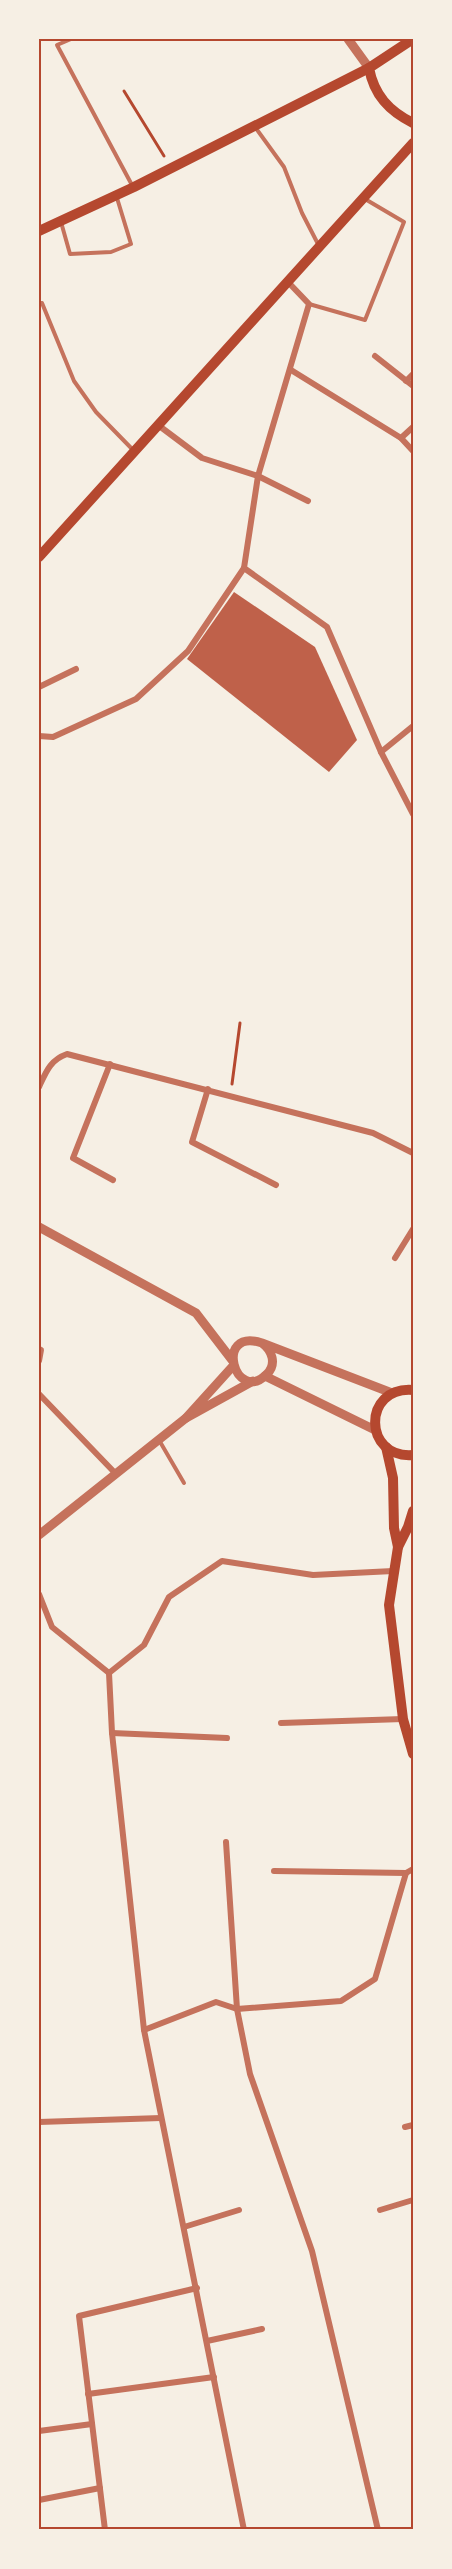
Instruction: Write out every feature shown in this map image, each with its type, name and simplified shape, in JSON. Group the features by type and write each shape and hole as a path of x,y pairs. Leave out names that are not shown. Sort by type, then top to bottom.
{"main road":[{"path":"39,231 255,127 369,68 413,39"},
{"path":"369,68 371,81 383,102 393,112 413,123"},
{"path":"39,557 411,147"},
{"path":"398,1547 394,1528 393,1478 386,1447 375,1430 376,1413 379,1405 392,1393 401,1389 413,1390"},
{"path":"386,1447 395,1453 413,1455"},
{"path":"413,1511 398,1547 389,1605 403,1719 413,1754"}],"street":[{"path":"348,39 369,68"},
{"path":"39,736 53,737 136,699 188,651 244,568 258,476 309,304 288,282"},
{"path":"375,356 413,386"},
{"path":"291,370 401,438 413,451"},
{"path":"406,381 413,374"},
{"path":"158,425 202,458 258,476 308,501"},
{"path":"401,438 413,427"},
{"path":"244,568 327,627 381,752 413,814"},
{"path":"39,687 76,669"},
{"path":"381,752 413,726"},
{"path":"39,1087 49,1066 57,1058 67,1054 372,1133 413,1153"},
{"path":"110,1064 73,1158 113,1180"},
{"path":"208,1089 192,1142 276,1185"},
{"path":"39,1227 196,1313 240,1377 253,1381"},
{"path":"395,1258 413,1229"},
{"path":"186,1418 232,1363 233,1353 242,1343 248,1341 262,1343 392,1393"},
{"path":"39,1535 186,1418 265,1376 272,1366 273,1359 267,1347 262,1343"},
{"path":"39,1349 41,1350 39,1361"},
{"path":"265,1376 375,1430"},
{"path":"39,1394 116,1474"},
{"path":"109,1673 144,1645 170,1597 222,1561 313,1575 393,1571"},
{"path":"39,1594 52,1627 109,1673 112,1733 144,2030 244,2530"},
{"path":"280,1723 403,1719"},
{"path":"112,1733 227,1738"},
{"path":"226,1842 237,2009 249,2074 312,2251 378,2530"},
{"path":"274,1871 406,1873 413,1869"},
{"path":"144,2030 216,2002 237,2009 341,2001 375,1979 406,1873"},
{"path":"39,2122 161,2118"},
{"path":"405,2127 413,2125"},
{"path":"380,2210 413,2200"},
{"path":"184,2227 239,2210"},
{"path":"105,2530 79,2316 197,2288"},
{"path":"207,2341 262,2329"},
{"path":"88,2394 214,2377"},
{"path":"39,2431 92,2424"},
{"path":"39,2500 100,2488"}],"lane":[{"path":"70,39 57,45 134,187"},
{"path":"255,127 284,167 302,213 320,247"},
{"path":"61,222 70,254 111,252 131,244 116,195"},
{"path":"309,304 365,320 404,222 363,198"},
{"path":"39,304 42,303 74,381 96,412 134,452"},
{"path":"159,1440 184,1483"}],"path":[{"path":"124,91 171,168"},
{"path":"230,1095 240,1023"}],"building":[{"path":"234,592 315,647 357,740 329,772 187,659"}]}
